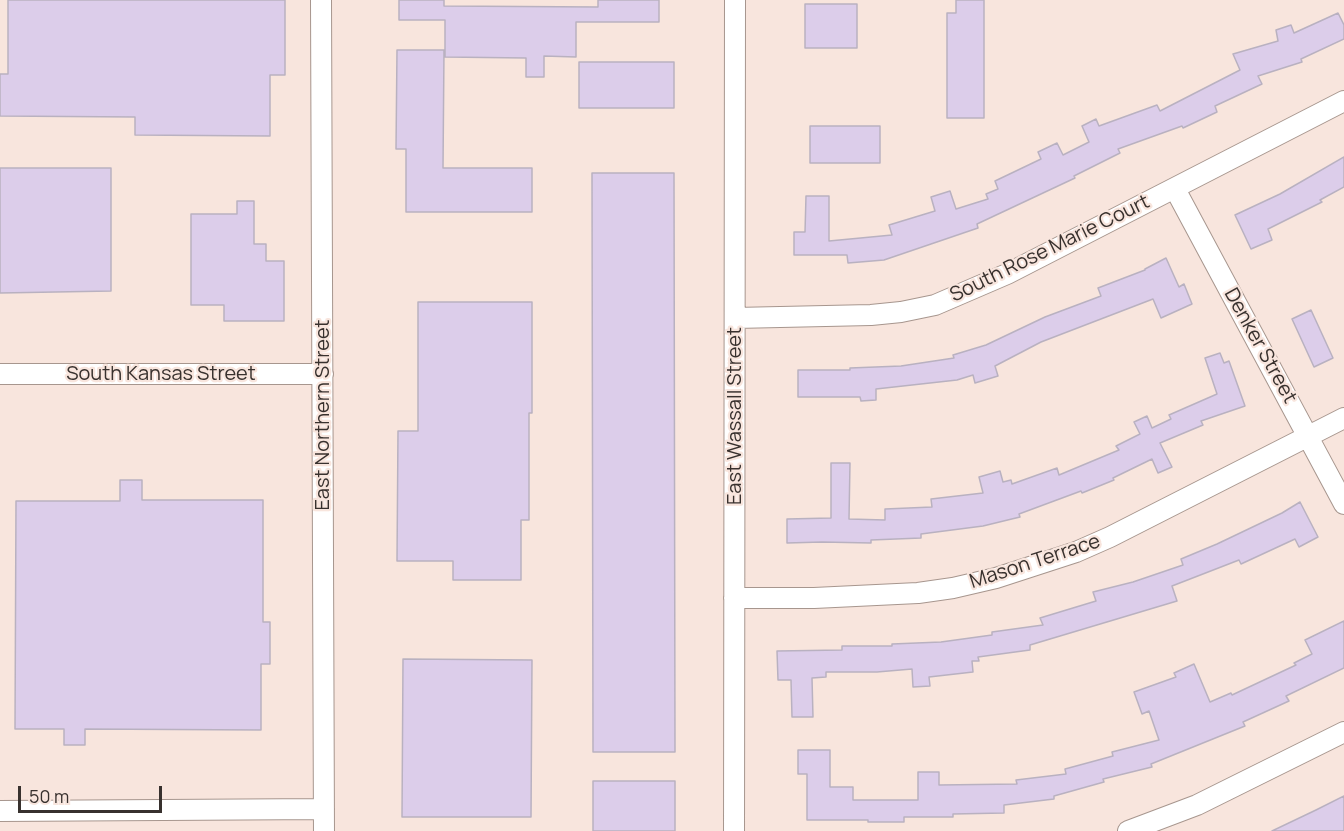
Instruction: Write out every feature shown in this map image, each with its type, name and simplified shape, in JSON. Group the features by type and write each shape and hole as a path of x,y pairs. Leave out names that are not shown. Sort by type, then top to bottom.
{"street":[{"name":"East Northern Street","path":"321,0 324,831"},
{"name":"East Wassall Street","path":"734,831 735,0"},
{"name":"South Rose Marie Court","path":"735,318 871,315 902,312 935,305 1007,274 1344,101"},
{"name":"Denker Street","path":"1175,189 1344,504"},
{"name":"South Kansas Street","path":"0,374 322,374"},
{"name":"Mason Terrace","path":"734,598 814,598 918,593 996,578 1076,552 1110,537 1344,418"},
{"path":"1128,831 1197,805 1344,732"},
{"path":"0,811 324,809"}],"building":[{"path":"8,0 285,0 285,75 270,75 270,136 135,135 135,117 0,116 0,74 8,74"},
{"path":"399,0 444,0 444,6 598,7 598,0 659,0 659,22 576,22 576,57 544,56 544,77 526,77 526,58 445,57 445,20 399,20"},
{"path":"956,0 984,0 984,118 947,118 947,13 956,13"},
{"path":"805,4 857,4 857,48 805,48"},
{"path":"1338,13 1344,25 1344,39 1301,59 1302,62 1258,76 1262,84 1215,106 1217,112 1183,128 1182,126 1118,149 1120,153 1074,176 1075,178 977,224 978,228 884,260 848,263 847,255 794,255 794,232 805,232 806,196 829,196 829,241 892,235 889,225 935,211 931,197 950,191 956,209 988,199 986,194 998,189 995,181 1041,159 1038,152 1057,143 1063,155 1089,142 1082,126 1096,119 1099,126 1157,105 1160,111 1240,70 1233,54 1278,41 1276,30 1291,25 1294,33"},
{"path":"397,50 444,50 443,168 532,168 532,212 406,212 406,149 396,149"},
{"path":"579,62 674,62 674,108 579,108"},
{"path":"810,126 880,126 880,163 810,163"},
{"path":"1344,157 1344,187 1320,200 1322,202 1268,229 1272,240 1251,249 1235,215 1280,194"},
{"path":"0,168 111,168 111,291 0,293"},
{"path":"592,173 674,173 675,752 593,752"},
{"path":"237,201 254,201 254,244 266,244 266,261 284,261 284,321 224,321 224,305 191,305 191,214 237,214"},
{"path":"1166,258 1179,287 1184,284 1192,304 1161,318 1153,299 1041,342 995,366 998,376 975,383 973,375 957,380 876,389 876,400 861,401 860,397 798,397 798,370 850,370 850,368 901,366 954,358 953,355 986,345 1045,317 1101,296 1098,288 1145,270"},
{"path":"418,302 532,302 529,520 521,520 521,580 453,580 453,561 397,561 398,431 418,431"},
{"path":"1311,310 1333,358 1314,367 1292,319"},
{"path":"1220,353 1224,363 1229,361 1245,406 1201,421 1203,425 1160,443 1172,467 1158,473 1152,459 1113,478 1114,480 1082,493 1081,491 1019,514 1020,517 983,526 921,534 921,538 871,540 871,543 787,543 787,519 831,518 831,463 850,463 849,519 885,520 885,509 932,507 931,499 983,493 979,477 1000,471 1003,482 1011,480 1012,484 1057,468 1059,475 1119,450 1116,446 1140,434 1134,422 1147,416 1152,428 1171,419 1169,415 1217,394 1205,358"},
{"path":"120,480 142,480 142,500 263,500 263,622 270,622 270,664 261,664 261,730 85,729 85,745 64,745 64,729 15,729 16,501 120,501"},
{"path":"1300,502 1318,537 1299,547 1295,539 1241,564 1239,560 1172,586 1177,601 1030,645 1030,650 978,657 979,661 972,661 973,672 929,677 930,686 913,687 912,669 826,672 826,677 812,678 813,717 792,717 791,680 778,680 777,651 842,650 842,646 892,646 892,644 941,642 1043,625 1040,618 1096,601 1093,592 1133,582 1183,565 1181,559 1282,513"},
{"path":"1344,621 1344,668 1286,696 1289,701 1243,722 1245,726 1151,764 1152,767 1103,779 1104,782 1054,796 1054,799 1004,805 1004,813 953,814 953,817 904,817 904,822 807,820 807,774 798,774 798,750 830,750 830,787 853,787 853,800 918,800 918,772 939,772 939,785 1017,784 1016,780 1066,774 1065,769 1113,756 1112,752 1159,740 1149,711 1142,714 1134,692 1176,677 1174,673 1194,664 1210,702 1231,693 1232,695 1296,665 1294,663 1312,654 1305,640"},
{"path":"403,659 532,660 531,817 402,817"},
{"path":"593,781 675,781 675,831 593,831"},
{"path":"1344,796 1344,831 1272,831 1316,810"}]}
